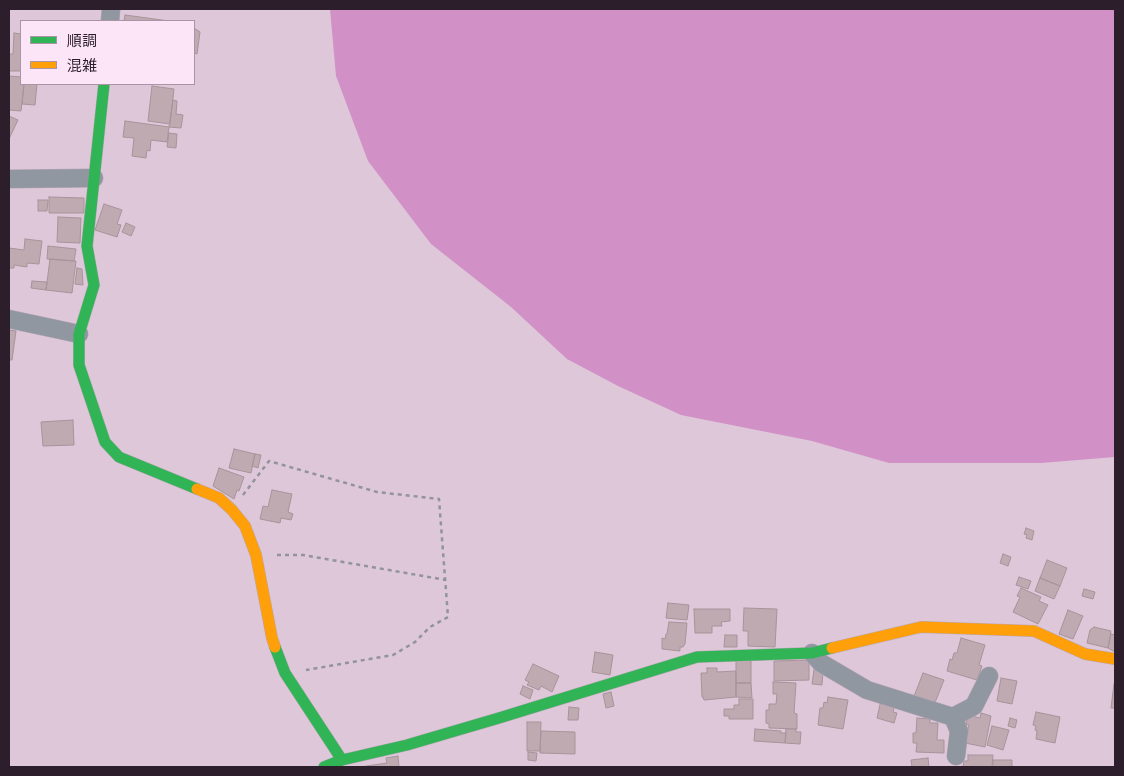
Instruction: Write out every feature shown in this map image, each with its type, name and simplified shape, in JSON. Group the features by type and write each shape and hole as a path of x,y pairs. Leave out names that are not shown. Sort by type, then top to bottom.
{"street":[{"path":"104,85 86,246 94,285 80,334 79,365 96,419 106,442 119,457 219,498 245,526 256,555 272,638 285,674 342,760"},
{"path":"9,179 94,178"},
{"path":"9,319 80,334"},
{"path":"324,767 342,760 407,745 697,657 812,653 921,627 1034,631 1085,654 1115,660"},
{"path":"812,653 821,663 867,690 953,717 974,706 989,676"},
{"path":"953,717 959,731 956,756"}],"path":[{"path":"232,510 269,461 377,492 439,499 448,617 430,627 415,642 393,656 285,674"},
{"path":"256,555 303,555 446,580"}],"shaded area":[{"path":"330,9 1115,9 1115,457 1041,463 889,463 812,441 681,415 618,386 567,359 511,307 431,244 368,161 336,76"}],"building":[{"path":"125,15 162,20 124,20"},
{"path":"195,29 200,32 197,54 195,53"},
{"path":"14,33 20,34 20,71 9,71 9,54 13,54"},
{"path":"9,76 20,77 20,85 24,85 21,111 9,110"},
{"path":"24,85 37,85 35,105 22,104"},
{"path":"152,86 174,89 170,124 148,121"},
{"path":"173,100 177,101 176,114 183,115 181,128 169,127"},
{"path":"9,116 18,120 9,139"},
{"path":"125,121 169,127 167,142 151,140 150,151 147,150 146,158 132,156 134,138 123,137"},
{"path":"169,133 177,134 176,148 167,147"},
{"path":"49,197 84,198 84,213 49,213"},
{"path":"38,200 48,200 47,211 38,211"},
{"path":"104,204 122,210 117,224 121,225 117,237 95,230"},
{"path":"58,217 81,218 80,243 57,242"},
{"path":"126,223 135,227 131,236 122,232"},
{"path":"25,239 42,241 39,264 27,263 27,267 14,265 14,268 9,268 9,248 24,250"},
{"path":"48,246 76,249 74,261 47,259"},
{"path":"50,259 76,261 72,293 46,290"},
{"path":"77,268 82,269 83,285 75,284"},
{"path":"32,281 47,282 46,290 31,288"},
{"path":"9,330 16,331 12,360 9,360"},
{"path":"73,420 74,445 43,446 41,422"},
{"path":"234,449 255,454 251,473 229,468"},
{"path":"255,454 261,455 258,468 252,466"},
{"path":"219,468 244,477 234,499 213,486"},
{"path":"272,490 292,494 288,512 293,514 291,520 281,518 280,523 260,519 263,506 268,507"},
{"path":"1026,528 1034,531 1032,540 1026,538 1027,535 1024,534"},
{"path":"1003,554 1011,557 1008,566 1000,563"},
{"path":"1047,560 1067,568 1060,586 1040,578"},
{"path":"1019,577 1031,581 1028,589 1016,585"},
{"path":"1040,578 1060,586 1054,599 1035,591"},
{"path":"1021,588 1041,597 1039,601 1048,605 1038,624 1013,612 1020,597 1017,596"},
{"path":"1084,589 1095,592 1093,599 1082,596"},
{"path":"668,603 689,605 687,620 666,618"},
{"path":"744,608 777,609 775,647 748,646 748,631 743,631"},
{"path":"694,609 730,609 730,621 721,622 722,626 712,626 712,633 695,633"},
{"path":"1068,610 1083,616 1073,639 1059,634"},
{"path":"669,622 687,623 685,644 683,647 680,647 680,651 662,649 662,638 665,639"},
{"path":"1094,627 1111,631 1108,648 1087,643 1090,630"},
{"path":"1111,634 1115,635 1115,652 1108,648"},
{"path":"725,635 737,635 737,647 724,647"},
{"path":"961,638 985,645 979,665 982,666 977,680 947,671 950,659 952,660 954,653 957,653"},
{"path":"595,652 613,655 610,675 592,672"},
{"path":"736,660 751,660 751,683 736,683"},
{"path":"809,660 809,680 774,681 774,661"},
{"path":"533,664 559,676 552,692 541,686 539,690 527,685 529,682 525,680"},
{"path":"707,668 717,668 717,672 736,671 736,697 704,700 702,697 701,673 707,673"},
{"path":"814,670 823,671 822,685 812,684"},
{"path":"923,673 944,680 934,705 913,699"},
{"path":"1001,678 1017,681 1012,704 997,701"},
{"path":"773,682 796,683 794,713 797,714 797,729 769,728 769,724 766,723 766,710 769,710 769,704 776,704 777,694 773,694"},
{"path":"736,683 751,683 752,698 736,697"},
{"path":"1114,684 1115,708 1111,708"},
{"path":"523,686 533,690 530,699 520,694"},
{"path":"611,692 614,706 606,708 603,694"},
{"path":"828,697 848,700 843,729 818,725 820,708 823,708 824,702 827,703"},
{"path":"739,699 753,699 753,719 729,719 729,716 724,716 724,709 734,709 734,705 739,705"},
{"path":"881,700 895,704 893,712 897,713 894,723 877,718"},
{"path":"569,707 579,708 578,720 568,720"},
{"path":"1036,712 1060,717 1055,743 1036,739 1036,726 1033,725"},
{"path":"981,713 991,716 985,747 965,743 969,725 966,724 968,715 980,718"},
{"path":"917,718 930,719 930,723 938,723 937,740 944,740 944,753 916,752 917,743 913,743 913,733 916,733"},
{"path":"1010,718 1017,720 1015,728 1008,726"},
{"path":"527,722 541,722 540,751 527,751"},
{"path":"992,726 1009,730 1003,750 987,745"},
{"path":"755,729 786,733 785,743 754,741"},
{"path":"786,729 796,729 796,732 801,732 800,744 785,743"},
{"path":"541,731 575,732 575,754 540,753"},
{"path":"528,752 537,753 536,761 528,760"},
{"path":"968,755 993,755 992,767 963,767 964,761 968,761"},
{"path":"398,756 399,767 360,767 387,763 386,758"},
{"path":"928,758 929,767 912,767 911,760"},
{"path":"993,760 1012,760 1012,767 993,767"}],"traffic: fast":[{"path":"104,85 87,246 94,285 79,334 79,365 105,442 119,457 197,489"},
{"path":"275,647 285,673 342,760"},
{"path":"324,767 342,760 407,745 499,718 697,657 812,653 832,648"}],"traffic: slow":[{"path":"197,489 219,498 245,526 256,555 275,647"},
{"path":"832,648 921,627 1034,631 1085,654 1115,659"}]}
